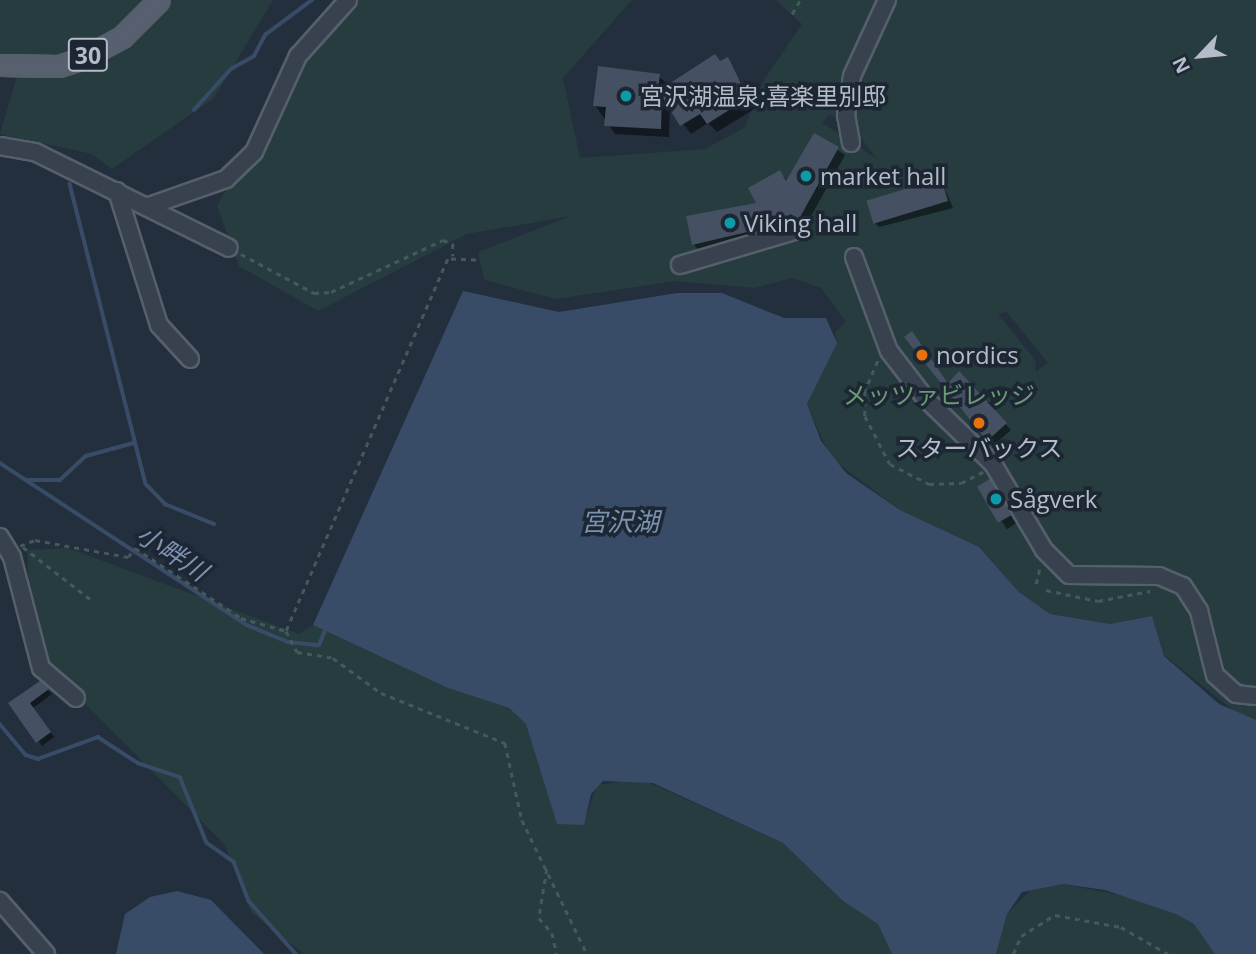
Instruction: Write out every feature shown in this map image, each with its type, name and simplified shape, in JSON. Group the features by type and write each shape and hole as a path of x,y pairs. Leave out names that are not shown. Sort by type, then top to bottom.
{"main road":[{"name":"30","path":"0,65 59,66 82,59 122,37 159,0"}],"street":[{"path":"149,206 226,179 254,152 298,56 348,0"},
{"path":"851,143 846,116 852,76 887,0"},
{"path":"0,146 35,152 149,206 229,248"},
{"path":"117,191 159,325 190,359"},
{"path":"680,265 795,231"},
{"path":"854,257 889,351 939,413 993,464 1038,542 1069,575 1171,580 1192,597 1215,675 1236,694 1256,696"},
{"path":"10,544 41,668 76,698"},
{"path":"0,901 46,954"}],"path":[{"path":"792,14 800,0"},
{"path":"229,248 314,293 331,292 443,240 453,244 453,256 286,631"},
{"path":"453,256 476,260"},
{"path":"889,351 870,370 865,416 890,464 929,484 946,485 976,478 993,464"},
{"path":"10,544 35,540 97,546 128,557 135,548 241,618 286,631 294,648 333,658 381,693 505,743 522,820 587,954"},
{"path":"10,544 90,599"},
{"path":"1046,590 1098,601 1140,596 1171,580"},
{"path":"547,868 539,918 552,933 557,954"},
{"path":"1013,954 1021,936 1055,915 1121,927 1168,954"}],"green space":[{"path":"0,0 273,0 214,98 112,169 92,154 0,134 21,63 0,58"},
{"name":"メッツァビレッジ","path":"332,0 632,0 563,78 580,158 705,149 744,128 764,80 802,24 776,0 1256,0 1256,954 996,954 1007,914 1034,887 1063,884 1134,898 1233,710 1164,655 1152,616 1110,624 1050,614 1019,592 979,547 900,510 830,457 807,404 836,343 835,332 846,322 821,288 792,278 755,288 676,281 556,299 484,280 478,252 571,216 467,234 318,311 239,266 217,206","holes":["830,114 858,134 877,159 822,123","1007,312 1048,363 1036,372 1035,360 998,314"]},
{"path":"68,548 299,634 313,625 448,688 509,708 526,724 536,753 585,820 597,785 641,779 783,843 843,901 879,924 892,954 304,954 251,912 225,845 33,651 27,550"}],"water":[{"name":"宮沢湖","path":"463,291 559,312 677,293 722,293 784,318 826,318 837,343 807,404 821,441 846,473 900,510 979,547 1019,592 1050,614 1110,624 1152,616 1164,656 1219,704 1256,720 1256,954 1215,954 1194,924 1176,914 1105,890 1063,884 1022,892 1007,914 996,954 892,954 878,924 843,901 783,843 653,783 603,781 591,794 584,825 557,824 526,724 509,708 448,688 313,625"},
{"path":"177,891 211,900 264,954 116,954 125,914 150,897"}],"building":[{"path":"715,54 720,61 728,57 748,98 707,124 700,114 680,126 662,97 661,129 604,126 606,107 593,106 598,66 660,74 658,91"},
{"path":"814,133 839,147 799,219 790,214 785,223 692,245 686,216 756,203 748,188 780,170 786,181"},
{"path":"941,178 948,201 873,224 866,201"},
{"path":"912,331 948,383 959,371 1007,423 987,441 904,337"},
{"name":"Sågverk","path":"990,479 1011,515 998,523 977,486"},
{"path":"40,681 49,689 30,703 51,732 36,743 8,703"}],"waterway":[{"path":"194,110 231,69 254,56 265,35 312,0"},
{"path":"70,184 146,484 165,504 214,524"},
{"path":"28,480 60,480 86,456 134,443"},
{"name":"小畔川","path":"0,463 247,625 288,642 319,645 325,631"},
{"path":"0,724 26,755 38,759 98,737 138,763 180,777 207,843 234,862 249,901 296,954"}],"place":[{"name":"宮沢湖温泉;喜楽里別邸","path":"626,96"},
{"name":"market hall","path":"806,176"},
{"name":"Viking hall","path":"730,223"},
{"name":"nordics","path":"922,355"},
{"name":"スターバックス","path":"979,423"},
{"name":"Sågverk","path":"996,499"}]}
